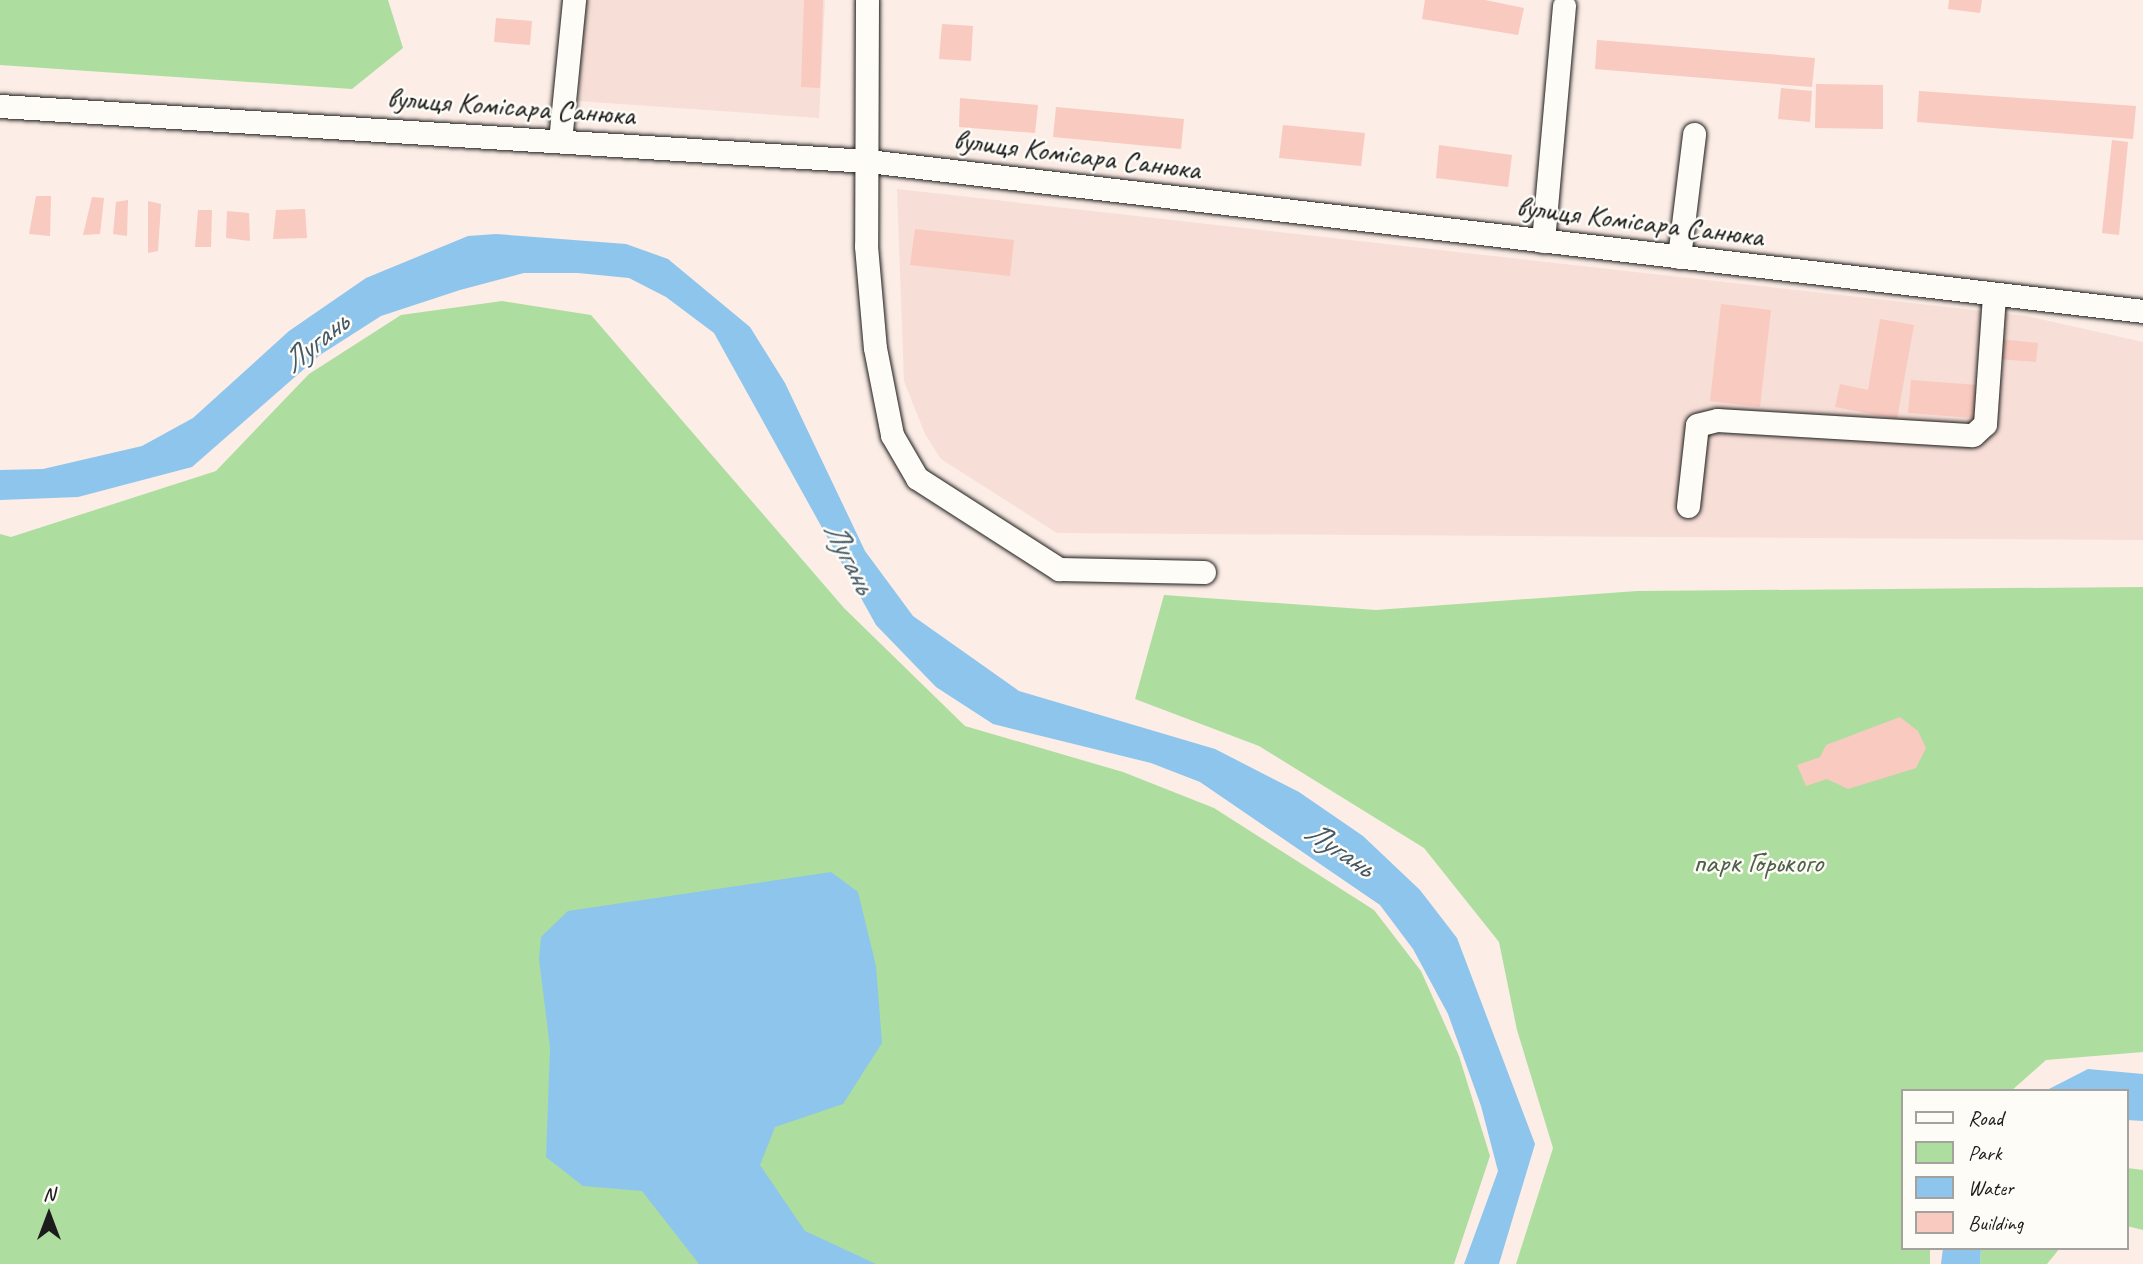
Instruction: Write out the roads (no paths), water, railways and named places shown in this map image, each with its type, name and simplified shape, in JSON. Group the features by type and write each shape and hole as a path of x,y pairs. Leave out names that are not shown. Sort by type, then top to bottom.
{"street":[{"path":"560,141 573,0"},
{"path":"867,0 866,246 875,348 892,435 917,478 1059,569 1203,572"},
{"path":"1544,241 1564,6"},
{"name":"вулиця Комісара Санюка","path":"0,106 868,161 2143,310"},
{"path":"1679,257 1694,134"},
{"path":"1688,506 1697,425 1717,420 1973,435 1985,424 1994,294"}],"water":[{"name":"Лугань","path":"496,234 626,244 668,259 750,327 785,383 865,551 913,616 1019,691 1215,749 1299,792 1363,836 1420,890 1457,938 1535,1144 1499,1264 1464,1264 1498,1171 1481,1106 1448,1014 1413,949 1380,905 1200,782 1151,763 993,724 936,687 876,625 714,333 666,297 629,278 578,273 524,273 460,290 381,316 320,355 192,467 78,497 0,500 0,470 43,469 142,446 193,418 289,331 366,278 468,236"},
{"path":"831,872 858,892 876,966 882,1043 843,1104 775,1127 760,1165 805,1231 876,1264 699,1264 642,1191 583,1186 546,1157 550,1048 539,959 541,937 568,911"},
{"path":"2088,1069 2143,1074 2143,1121 2129,1120 2129,1089 2049,1089"},
{"path":"1943,1250 1981,1250 1980,1264 1941,1264"}],"park label":[{"name":"парк Горького","path":"1758,862"}]}
